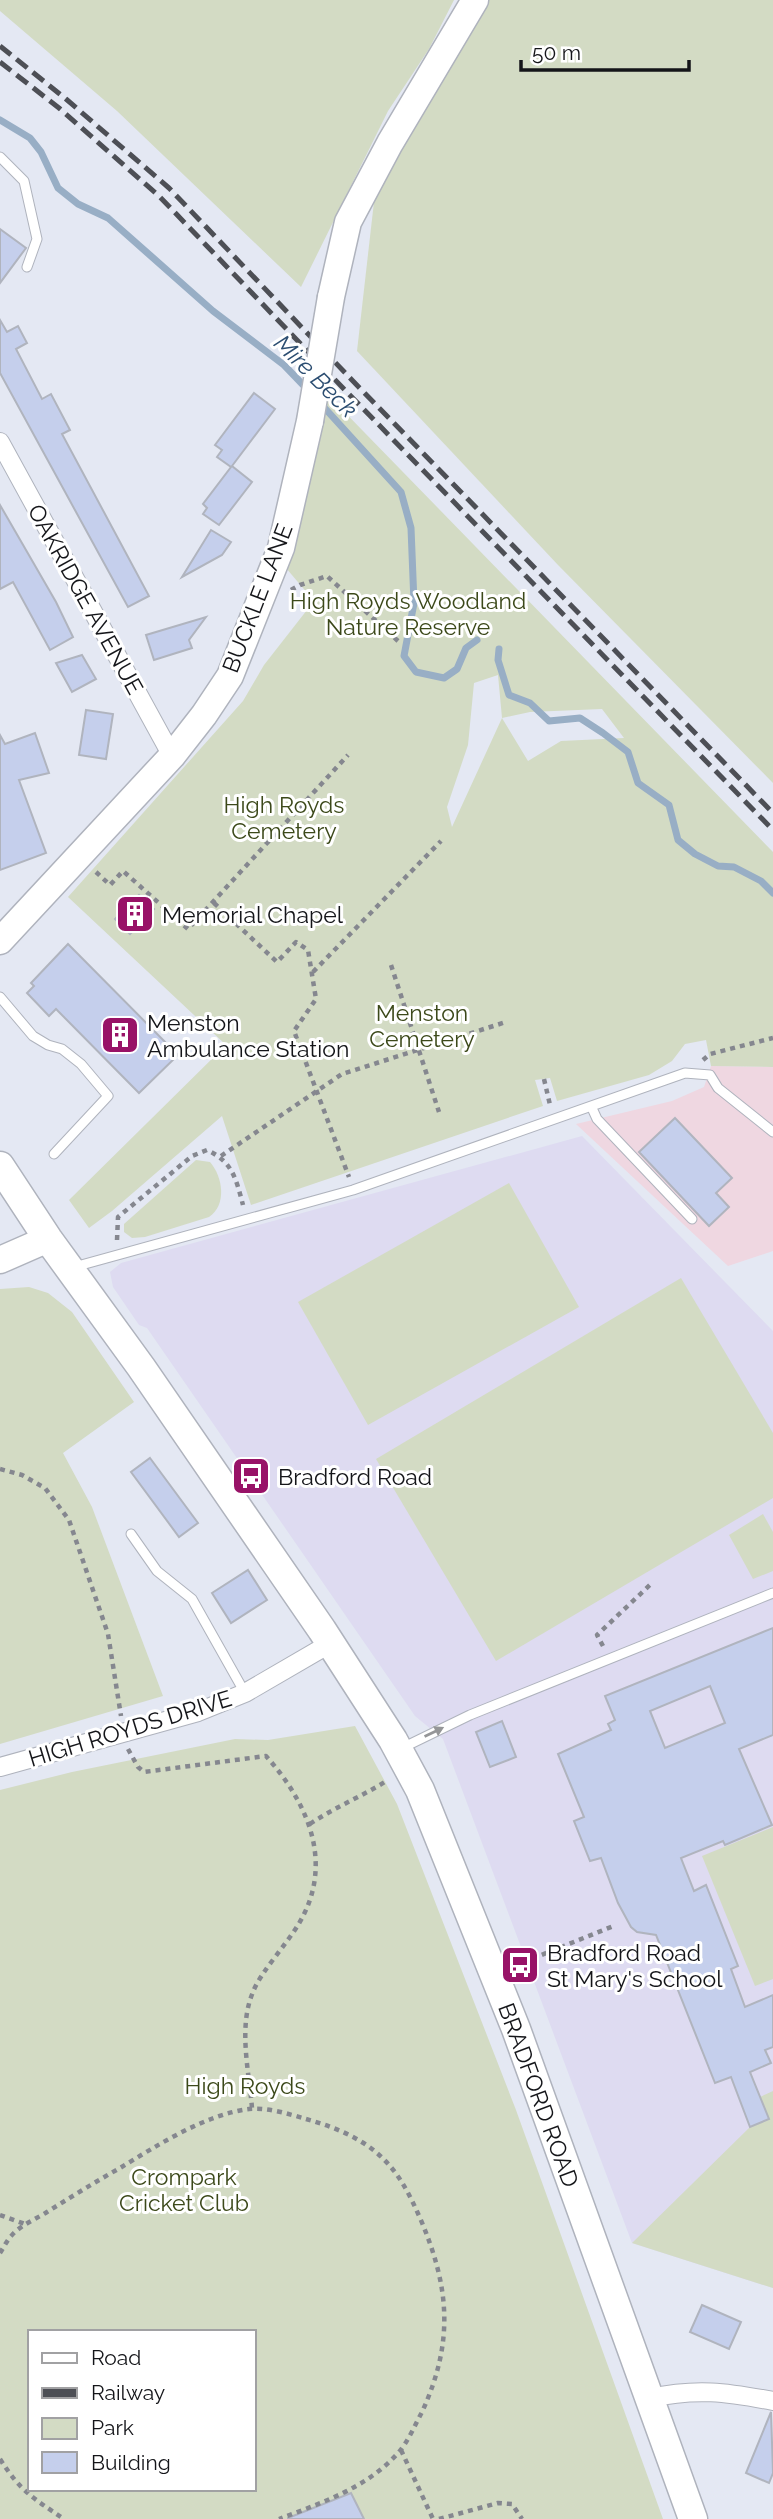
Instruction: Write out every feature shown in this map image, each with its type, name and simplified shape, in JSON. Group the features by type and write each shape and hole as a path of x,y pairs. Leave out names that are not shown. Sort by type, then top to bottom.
{"main road":[{"name":"BRADFORD ROAD","path":"0,1166 68,1268 141,1367 331,1643 419,1790 516,2029 693,2519"}],"street":[{"name":"BUCKLE LANE","path":"0,941 172,756 230,676 281,548 310,421 331,298 348,222 390,143 475,0"},
{"name":"OAKRIDGE AVENUE","path":"0,442 172,756"},
{"path":"0,1260 48,1239"},
{"name":"HIGH ROYDS DRIVE","path":"0,1767 198,1712 245,1693 331,1643"},
{"path":"649,2398 679,2392 720,2391 773,2401"}],"lane":[{"path":"0,157 24,181 37,239 27,267"},
{"path":"0,997 33,1036 62,1049 81,1064 108,1096 54,1154"},
{"path":"68,1268 353,1190 685,1073 710,1075 718,1088 773,1132"},
{"path":"592,1108 597,1119 692,1219"},
{"path":"131,1534 157,1571 192,1598 245,1693"},
{"path":"402,1758 470,1715 773,1593"}],"path":[{"path":"289,592 300,584 327,576 398,641"},
{"path":"79,856 110,885 122,871 188,929 348,755"},
{"path":"312,973 441,841"},
{"path":"214,903 277,962 296,942 308,950 317,999 295,1031 353,1190"},
{"path":"391,965 439,1112"},
{"path":"221,1156 342,1074 506,1022"},
{"path":"685,1073 710,1054 773,1038"},
{"path":"544,1079 554,1120"},
{"path":"121,1254 116,1237 118,1217 192,1156 207,1150 221,1156 229,1165 247,1219"},
{"path":"0,1469 22,1475 45,1488 69,1520 108,1634 124,1733 130,1754 138,1767 144,1772 266,1756 286,1778 310,1824 316,1850 315,1885 300,1922 253,1991 245,2024 252,2108"},
{"path":"609,1660 597,1635 652,1583"},
{"path":"310,1824 367,1793 402,1758"},
{"path":"494,1975 616,1925"},
{"path":"0,2253 13,2235 26,2224 160,2143 235,2111 252,2108 281,2112 316,2122 362,2141 377,2152 399,2176 423,2225 437,2262 444,2288 445,2327 438,2365 427,2401 401,2450 363,2482 279,2519"},
{"path":"0,2215 26,2224"},
{"path":"401,2450 433,2519"},
{"path":"0,2459 18,2486 64,2519"},
{"path":"439,2519 498,2503 512,2504 522,2519"}],"shaded area":[{"path":"711,1066 773,1067 773,1251 728,1266 576,1124 672,1101 704,1087"},
{"path":"582,1136 773,1331 773,2288 632,2243 443,1739 415,1716 147,1328 139,1325 113,1287 110,1272 121,1263"}],"green space":[{"path":"0,0 454,0 429,49 388,111 301,287 117,111 0,11"},
{"path":"489,0 773,0 773,783 558,565 357,351 375,193"},
{"path":"327,394 773,852 773,1067 711,1066 706,1040 685,1044 672,1061 649,1075 557,1101 550,1078 535,1080 543,1106 251,1205 222,1116 89,1228 69,1200 226,1045 68,897 243,701 264,665 314,601 286,568","holes":["498,675 502,718 452,827 447,807 468,745 474,683","602,709 624,738 561,741 528,761 502,718 530,712"]},
{"path":"196,1160 210,1162 218,1175 221,1198 215,1212 209,1217 145,1237 132,1238 124,1232 124,1224"},
{"path":"509,1183 579,1307 368,1425 298,1302"},
{"path":"681,1278 773,1433 773,1498 496,1661 376,1459"},
{"path":"29,1287 48,1293 72,1312 134,1402 63,1453 92,1507 163,1696 0,1744 0,1289"},
{"path":"763,1514 773,1532 773,1571 753,1579 729,1535"},
{"name":"High Royds","path":"355,1726 397,1804 516,2110 663,2519 0,2519 0,1790 72,1772 235,1739 268,1740"},
{"path":"773,1827 773,1979 755,1986 702,1856"},
{"path":"773,2091 773,2288 632,2243 750,2127 760,2097"}],"building":[{"path":"0,229 26,248 0,283"},
{"path":"0,320 7,332 18,326 27,343 16,349 42,399 51,394 70,430 62,434 149,596 128,607 0,373"},
{"path":"254,393 275,409 232,466 252,482 219,525 203,514 207,508 203,504 231,467 217,457 222,450 215,445"},
{"path":"0,505 73,637 50,650 13,582 0,589"},
{"path":"211,530 231,542 222,555 182,577"},
{"path":"206,617 189,640 192,648 154,660 146,635"},
{"path":"82,655 96,679 72,692 56,663"},
{"path":"86,710 113,714 106,759 79,755"},
{"path":"35,733 49,773 19,780 46,853 0,870 0,735 5,744"},
{"name":"Memorial Chapel","path":"139,895 154,909 130,934 115,919"},
{"name":"Menston Ambulance Station","path":"68,944 178,1055 139,1093 56,1009 49,1016 27,993 34,986 31,983"},
{"path":"675,1118 732,1178 716,1193 729,1207 709,1226 639,1152"},
{"path":"150,1458 198,1523 179,1537 131,1472"},
{"path":"248,1570 267,1600 231,1623 212,1593"},
{"path":"773,1628 773,1735 739,1749 772,1825 725,1845 723,1841 681,1858 694,1891 706,1885 738,1966 731,1969 745,2007 773,1995 773,2047 765,2050 771,2063 750,2072 769,2119 750,2127 731,2077 715,2083 656,1935 637,1932 631,1927 618,1903 601,1858 590,1861 574,1821 584,1817 558,1754 611,1730 608,1724 615,1720 605,1696","holes":["710,1686 725,1723 665,1748 650,1711"]},
{"path":"502,1721 516,1757 490,1767 476,1732"},
{"path":"702,2305 741,2322 729,2349 690,2332"},
{"path":"771,2412 773,2473 769,2483 746,2473"},
{"path":"351,2493 364,2519 288,2519 288,2518"}],"waterway":[{"name":"Mire Beck","path":"0,120 30,138 41,152 58,188 78,204 108,218 213,311 284,365 308,390"},
{"name":"Mire Beck","path":"321,404 401,492 411,528 414,603 404,656 416,672 444,678 457,669 466,648 477,640"},
{"name":"Mire Beck","path":"499,649 498,660 509,695 530,703 549,721 580,718 603,733 628,752 638,783 669,805 678,840 695,854 718,866 734,867 761,881 773,893"}],"railway":[{"path":"0,46 169,188 773,813"},
{"path":"0,62 59,108 160,197 773,830"}],"place":[{"name":"Memorial Chapel","path":"135,914"},
{"name":"Menston Ambulance Station","path":"120,1035"},
{"name":"Bradford Road","path":"251,1476"},
{"name":"Bradford Road St Mary's School","path":"520,1965"}],"park label":[{"name":"High Royds Woodland Nature Reserve","path":"408,613"},
{"name":"High Royds Cemetery","path":"284,817"},
{"name":"Menston Cemetery","path":"422,1025"},
{"name":"Crompark Cricket Club","path":"184,2189"}]}
